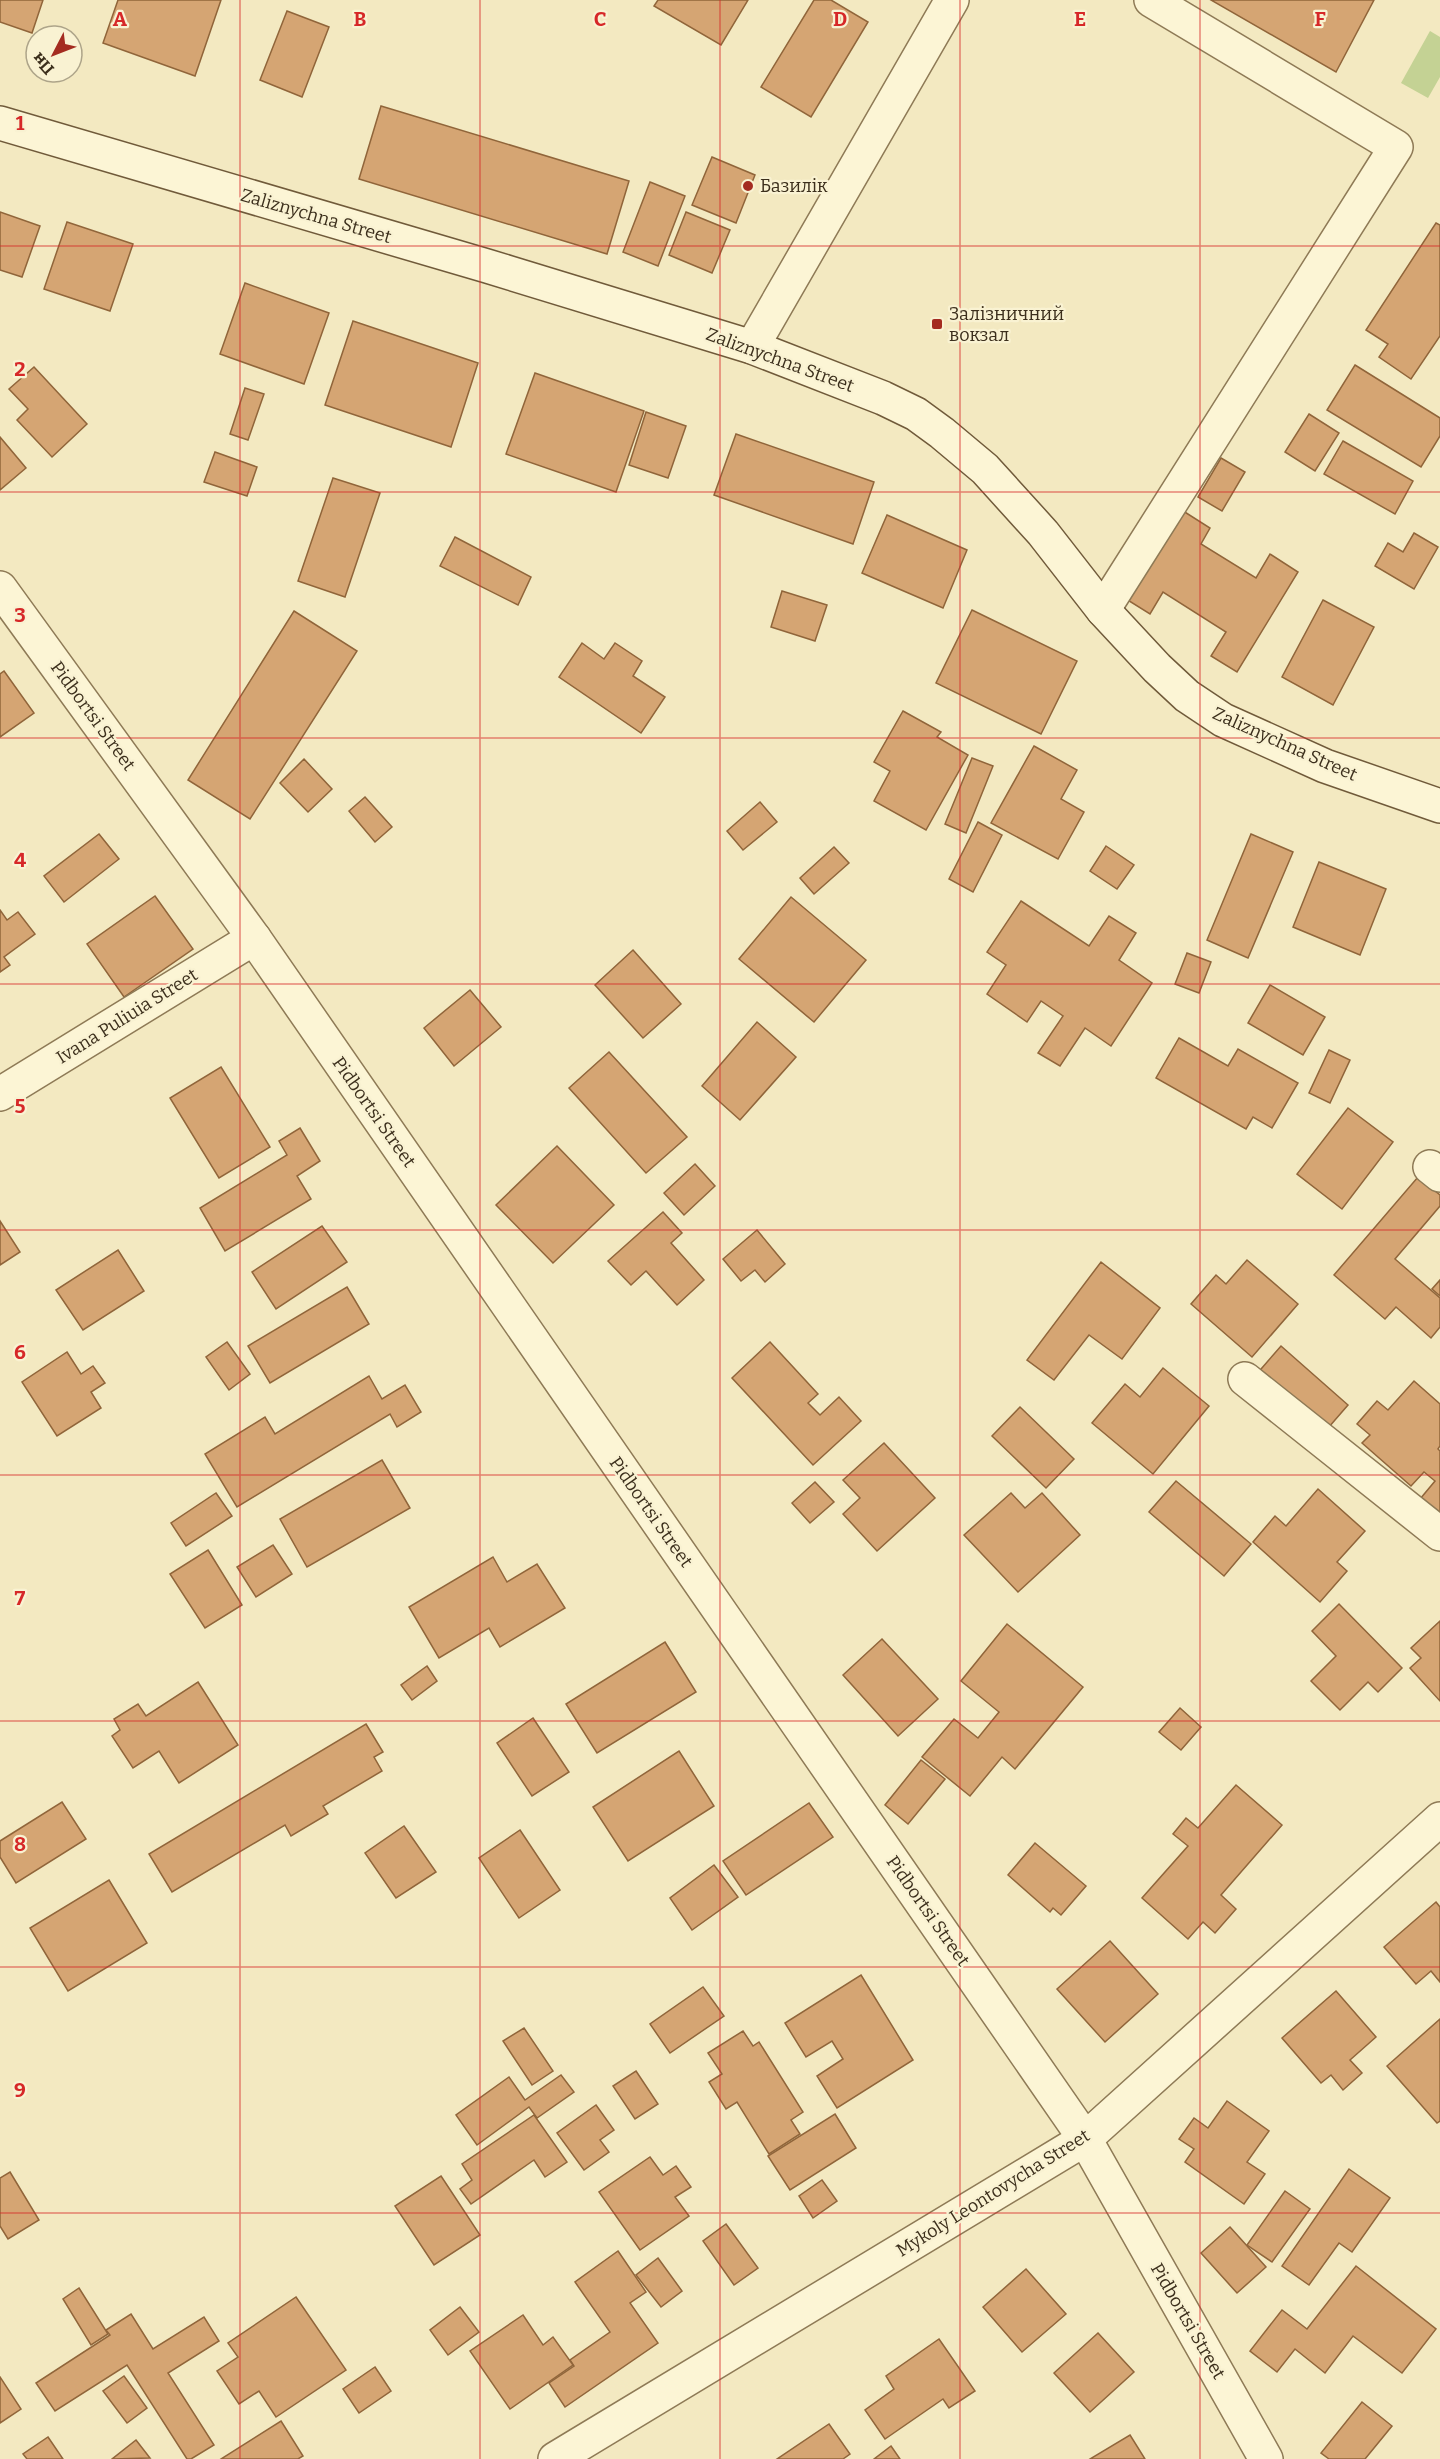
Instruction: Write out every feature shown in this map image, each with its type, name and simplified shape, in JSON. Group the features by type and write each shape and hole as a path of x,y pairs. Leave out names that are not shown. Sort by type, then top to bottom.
{"street":[{"path":"752,347 952,0"},
{"path":"1103,610 1396,147 1151,0"},
{"name":"Zaliznychna Street","path":"0,123 487,266 752,347 883,398 916,414 985,469 1020,507 1103,610 1156,669 1187,696 1223,720 1325,766 1440,806"},
{"name":"Pidbortsi Street","path":"0,588 254,938 1085,2139 1266,2459"},
{"name":"Ivana Puliuia Street","path":"0,1094 254,938"},
{"path":"1245,1379 1440,1534"},
{"name":"Mykoly Leontovycha Street","path":"555,2459 1085,2139 1440,1819"}],"green space":[{"path":"1430,31 1440,37 1440,77 1428,98 1401,83"}],"building":[{"path":"0,0 43,0 35,24 24,24 24,30 0,22"},
{"path":"118,0 221,0 195,76 103,43"},
{"path":"658,0 748,0 721,45 654,6"},
{"path":"814,0 831,0 868,22 811,117 761,87"},
{"path":"1211,0 1374,0 1336,72"},
{"path":"287,11 329,27 302,97 260,80"},
{"path":"381,106 629,181 607,254 359,179"},
{"path":"712,157 755,175 736,223 692,205"},
{"path":"650,182 685,196 658,266 623,252"},
{"path":"0,212 40,226 22,277 0,270"},
{"path":"686,212 730,230 712,273 669,255"},
{"path":"67,222 133,244 110,311 44,289"},
{"path":"1436,223 1440,225 1440,336 1411,379 1379,357 1388,344 1366,330"},
{"path":"245,283 329,313 304,384 220,354"},
{"path":"353,321 478,363 451,447 325,405"},
{"path":"1355,365 1440,418 1440,436 1421,467 1327,410"},
{"path":"34,367 87,424 52,457 17,420 28,409 9,389"},
{"path":"535,373 644,411 616,492 506,454"},
{"path":"245,388 264,394 248,440 230,434"},
{"path":"646,412 686,426 668,478 629,465"},
{"path":"1309,414 1339,433 1315,471 1285,452"},
{"path":"736,434 874,482 853,544 714,495"},
{"path":"0,437 26,468 0,490"},
{"path":"1343,441 1413,481 1395,514 1324,474"},
{"path":"215,452 257,467 247,496 204,482"},
{"path":"1221,458 1245,472 1222,511 1198,497"},
{"path":"333,478 380,493 345,597 298,581"},
{"path":"1180,509 1210,528 1201,544 1256,578 1270,554 1298,572 1237,672 1211,656 1226,632 1163,592 1150,614 1126,599"},
{"path":"887,515 967,550 943,608 862,573"},
{"path":"1414,533 1438,547 1414,589 1375,566 1388,543 1403,552"},
{"path":"455,537 531,577 518,605 440,566"},
{"path":"782,591 827,605 815,641 771,627"},
{"path":"1323,600 1374,627 1333,705 1282,677"},
{"path":"972,610 1077,661 1041,734 936,683"},
{"path":"294,611 357,651 250,819 188,780"},
{"path":"582,643 604,659 615,643 642,661 633,676 665,697 641,733 559,677"},
{"path":"4,671 34,713 0,737 0,674"},
{"path":"903,711 941,732 937,737 968,755 926,830 874,801 890,771 874,762"},
{"path":"1034,746 1077,770 1061,799 1084,812 1058,859 991,823"},
{"path":"972,758 993,766 966,833 945,824"},
{"path":"304,759 332,789 308,812 280,783"},
{"path":"365,797 392,827 375,842 349,811"},
{"path":"760,802 777,822 743,850 727,831"},
{"path":"978,822 1002,835 973,892 949,879"},
{"path":"99,834 119,859 64,902 44,876"},
{"path":"1251,834 1293,852 1248,958 1207,940"},
{"path":"1106,846 1134,865 1117,889 1090,871"},
{"path":"834,847 849,863 814,894 800,878"},
{"path":"1319,862 1386,889 1360,955 1293,927"},
{"path":"155,896 193,949 124,997 87,944"},
{"path":"791,897 866,960 814,1022 739,959"},
{"path":"1021,901 1089,946 1109,916 1136,933 1119,960 1152,983 1111,1046 1085,1028 1060,1066 1038,1053 1063,1016 1041,1001 1027,1022 987,994 1006,965 987,952"},
{"path":"0,910 7,920 18,912 35,934 4,957 10,965 0,972"},
{"path":"633,950 681,1004 643,1038 595,985"},
{"path":"1187,953 1211,962 1199,993 1175,984"},
{"path":"1270,985 1325,1017 1303,1055 1248,1023"},
{"path":"470,990 501,1027 454,1066 424,1028"},
{"path":"757,1022 796,1057 740,1120 702,1086"},
{"path":"1179,1038 1228,1066 1238,1049 1298,1083 1272,1128 1253,1117 1246,1129 1156,1078"},
{"path":"1329,1050 1350,1060 1330,1103 1309,1093"},
{"path":"609,1052 687,1137 646,1173 569,1088"},
{"path":"221,1067 270,1147 219,1178 170,1098"},
{"path":"1348,1108 1393,1142 1342,1209 1297,1174"},
{"path":"300,1128 320,1161 297,1176 311,1199 225,1251 200,1208 287,1155 279,1141"},
{"path":"557,1146 614,1205 553,1263 496,1205"},
{"path":"695,1164 715,1186 684,1215 664,1193"},
{"path":"1418,1177 1440,1195 1440,1206 1395,1259 1440,1298 1440,1327 1431,1338 1396,1307 1385,1319 1334,1275"},
{"path":"663,1212 682,1233 671,1243 704,1280 677,1305 646,1271 631,1285 608,1261"},
{"path":"0,1221 20,1252 0,1265"},
{"path":"322,1226 347,1262 276,1309 252,1272"},
{"path":"757,1230 785,1264 765,1282 755,1270 741,1281 723,1259"},
{"path":"118,1250 144,1291 83,1330 56,1290"},
{"path":"1247,1260 1298,1304 1252,1357 1191,1304 1216,1275 1226,1284"},
{"path":"1101,1262 1160,1308 1122,1359 1089,1335 1054,1380 1027,1360"},
{"path":"1440,1280 1440,1296 1432,1289"},
{"path":"347,1287 369,1324 270,1383 248,1346"},
{"path":"227,1342 250,1374 229,1390 206,1357"},
{"path":"770,1342 818,1394 808,1403 820,1415 839,1397 861,1421 813,1465 732,1378"},
{"path":"1281,1346 1348,1405 1322,1435 1255,1376"},
{"path":"67,1352 81,1374 93,1366 105,1383 91,1392 101,1408 57,1436 22,1382"},
{"path":"1163,1368 1209,1406 1153,1474 1092,1423 1125,1384 1140,1397"},
{"path":"369,1376 382,1399 405,1385 421,1412 397,1427 390,1414 237,1507 205,1454 265,1417 275,1434"},
{"path":"1414,1381 1440,1404 1440,1446 1438,1449 1440,1451 1440,1518 1415,1505 1435,1481 1424,1472 1411,1486 1362,1443 1370,1435 1357,1424 1377,1401 1388,1410"},
{"path":"1020,1407 1074,1459 1046,1488 992,1436"},
{"path":"884,1443 935,1498 877,1551 843,1514 860,1498 843,1480"},
{"path":"382,1460 410,1508 307,1567 280,1519"},
{"path":"1176,1481 1251,1544 1224,1576 1149,1512"},
{"path":"815,1482 834,1502 810,1523 792,1503"},
{"path":"1318,1489 1365,1531 1337,1562 1347,1571 1320,1602 1253,1542 1275,1516 1286,1526"},
{"path":"216,1493 232,1516 186,1546 171,1523"},
{"path":"1011,1493 1025,1508 1042,1493 1080,1535 1018,1592 964,1535"},
{"path":"273,1545 292,1574 256,1597 237,1567"},
{"path":"208,1550 242,1605 205,1628 170,1574"},
{"path":"493,1557 507,1582 537,1564 565,1608 500,1647 489,1628 439,1658 409,1607"},
{"path":"1339,1604 1402,1668 1378,1692 1368,1682 1340,1710 1311,1681 1336,1656 1312,1631"},
{"path":"1440,1621 1440,1701 1410,1668 1421,1658 1411,1648"},
{"path":"1007,1624 1083,1687 1015,1769 1002,1757 970,1796 922,1757 954,1719 978,1738 999,1712 961,1681"},
{"path":"882,1639 938,1699 898,1736 843,1675"},
{"path":"665,1642 696,1692 597,1753 566,1704"},
{"path":"427,1666 437,1681 412,1700 401,1685"},
{"path":"198,1682 238,1745 179,1783 159,1751 133,1768 112,1736 120,1730 114,1719 138,1704 146,1716"},
{"path":"1180,1708 1201,1727 1181,1750 1159,1732"},
{"path":"533,1718 569,1772 532,1796 497,1743"},
{"path":"366,1724 383,1752 374,1757 382,1771 323,1806 328,1814 291,1836 285,1825 172,1892 149,1854"},
{"path":"679,1751 714,1806 628,1861 593,1807"},
{"path":"921,1760 945,1779 908,1824 885,1805"},
{"path":"1236,1785 1282,1825 1221,1895 1236,1909 1215,1933 1203,1922 1188,1939 1142,1898 1188,1846 1173,1834 1186,1818 1198,1828"},
{"path":"62,1802 86,1839 16,1883 0,1857 0,1841"},
{"path":"809,1803 833,1837 746,1895 723,1861"},
{"path":"404,1826 436,1872 396,1898 365,1853"},
{"path":"520,1830 560,1890 519,1918 479,1858"},
{"path":"1035,1843 1086,1886 1061,1915 1053,1908 1050,1912 1008,1875"},
{"path":"714,1865 738,1897 692,1930 670,1898"},
{"path":"109,1880 147,1943 68,1991 30,1928"},
{"path":"1436,1902 1440,1907 1440,1982 1431,1971 1416,1984 1384,1947"},
{"path":"1110,1941 1158,1994 1105,2042 1057,1989"},
{"path":"861,1975 913,2060 837,2108 817,2076 843,2059 832,2041 806,2057 785,2023"},
{"path":"703,1987 724,2016 670,2053 650,2024"},
{"path":"1336,1991 1376,2037 1350,2060 1362,2073 1343,2090 1331,2075 1321,2083 1282,2038"},
{"path":"1440,2019 1440,2121 1437,2123 1387,2066"},
{"path":"524,2028 553,2071 532,2085 503,2041"},
{"path":"743,2031 753,2046 759,2042 803,2112 791,2120 800,2134 769,2154 737,2102 726,2109 709,2082 722,2074 708,2053"},
{"path":"636,2071 658,2104 635,2119 613,2086"},
{"path":"561,2075 574,2092 537,2118 529,2107 477,2145 456,2115 509,2077 525,2100"},
{"path":"1227,2101 1269,2131 1247,2162 1265,2174 1244,2204 1185,2162 1194,2149 1179,2139 1194,2118 1208,2128"},
{"path":"596,2105 614,2130 600,2140 609,2152 584,2170 557,2133"},
{"path":"835,2114 856,2148 790,2190 768,2156"},
{"path":"534,2115 567,2162 545,2177 534,2160 471,2204 460,2189 472,2180 462,2164"},
{"path":"650,2157 663,2175 676,2166 691,2187 675,2197 689,2216 640,2250 599,2192"},
{"path":"1349,2169 1390,2198 1352,2252 1339,2243 1309,2285 1282,2266"},
{"path":"10,2172 39,2220 8,2239 0,2226 0,2178"},
{"path":"441,2176 480,2235 434,2265 395,2206"},
{"path":"822,2180 837,2201 813,2218 799,2196"},
{"path":"1285,2191 1310,2209 1272,2262 1247,2245"},
{"path":"726,2224 758,2268 734,2285 703,2241"},
{"path":"1230,2227 1266,2267 1237,2293 1201,2253"},
{"path":"618,2251 646,2292 630,2303 658,2343 565,2407 549,2383 574,2366 570,2360 610,2332 575,2282"},
{"path":"658,2258 682,2291 661,2307 636,2275"},
{"path":"1356,2266 1436,2329 1402,2373 1353,2336 1325,2373 1295,2349 1277,2372 1250,2351 1282,2310 1307,2329"},
{"path":"1026,2269 1066,2314 1022,2352 983,2307"},
{"path":"79,2288 108,2334 91,2345 63,2299"},
{"path":"296,2297 346,2370 276,2417 259,2391 239,2404 217,2371 238,2357 228,2343"},
{"path":"460,2307 479,2332 448,2355 430,2330"},
{"path":"131,2314 153,2349 204,2317 219,2341 168,2373 214,2445 191,2459 187,2459 127,2365 55,2411 36,2383 110,2335 106,2330"},
{"path":"523,2315 543,2345 553,2337 573,2365 510,2409 470,2351"},
{"path":"1098,2333 1134,2372 1090,2412 1054,2373"},
{"path":"939,2339 975,2391 949,2408 943,2399 885,2439 865,2410 894,2389 886,2376"},
{"path":"375,2367 391,2391 359,2413 343,2389"},
{"path":"124,2376 147,2408 127,2423 103,2391"},
{"path":"0,2377 21,2409 0,2423"},
{"path":"1362,2402 1392,2426 1365,2459 1329,2459 1321,2453"},
{"path":"281,2421 303,2456 298,2459 221,2459"},
{"path":"829,2424 850,2454 843,2459 777,2459"},
{"path":"1130,2435 1145,2459 1090,2459"},
{"path":"48,2437 63,2459 27,2459 23,2454"},
{"path":"136,2440 150,2458 112,2459"},
{"path":"891,2446 900,2459 874,2459"}],"place":[{"name":"Базилік","path":"748,186"},
{"name":"Залізничний вокзал","path":"937,324"}]}
